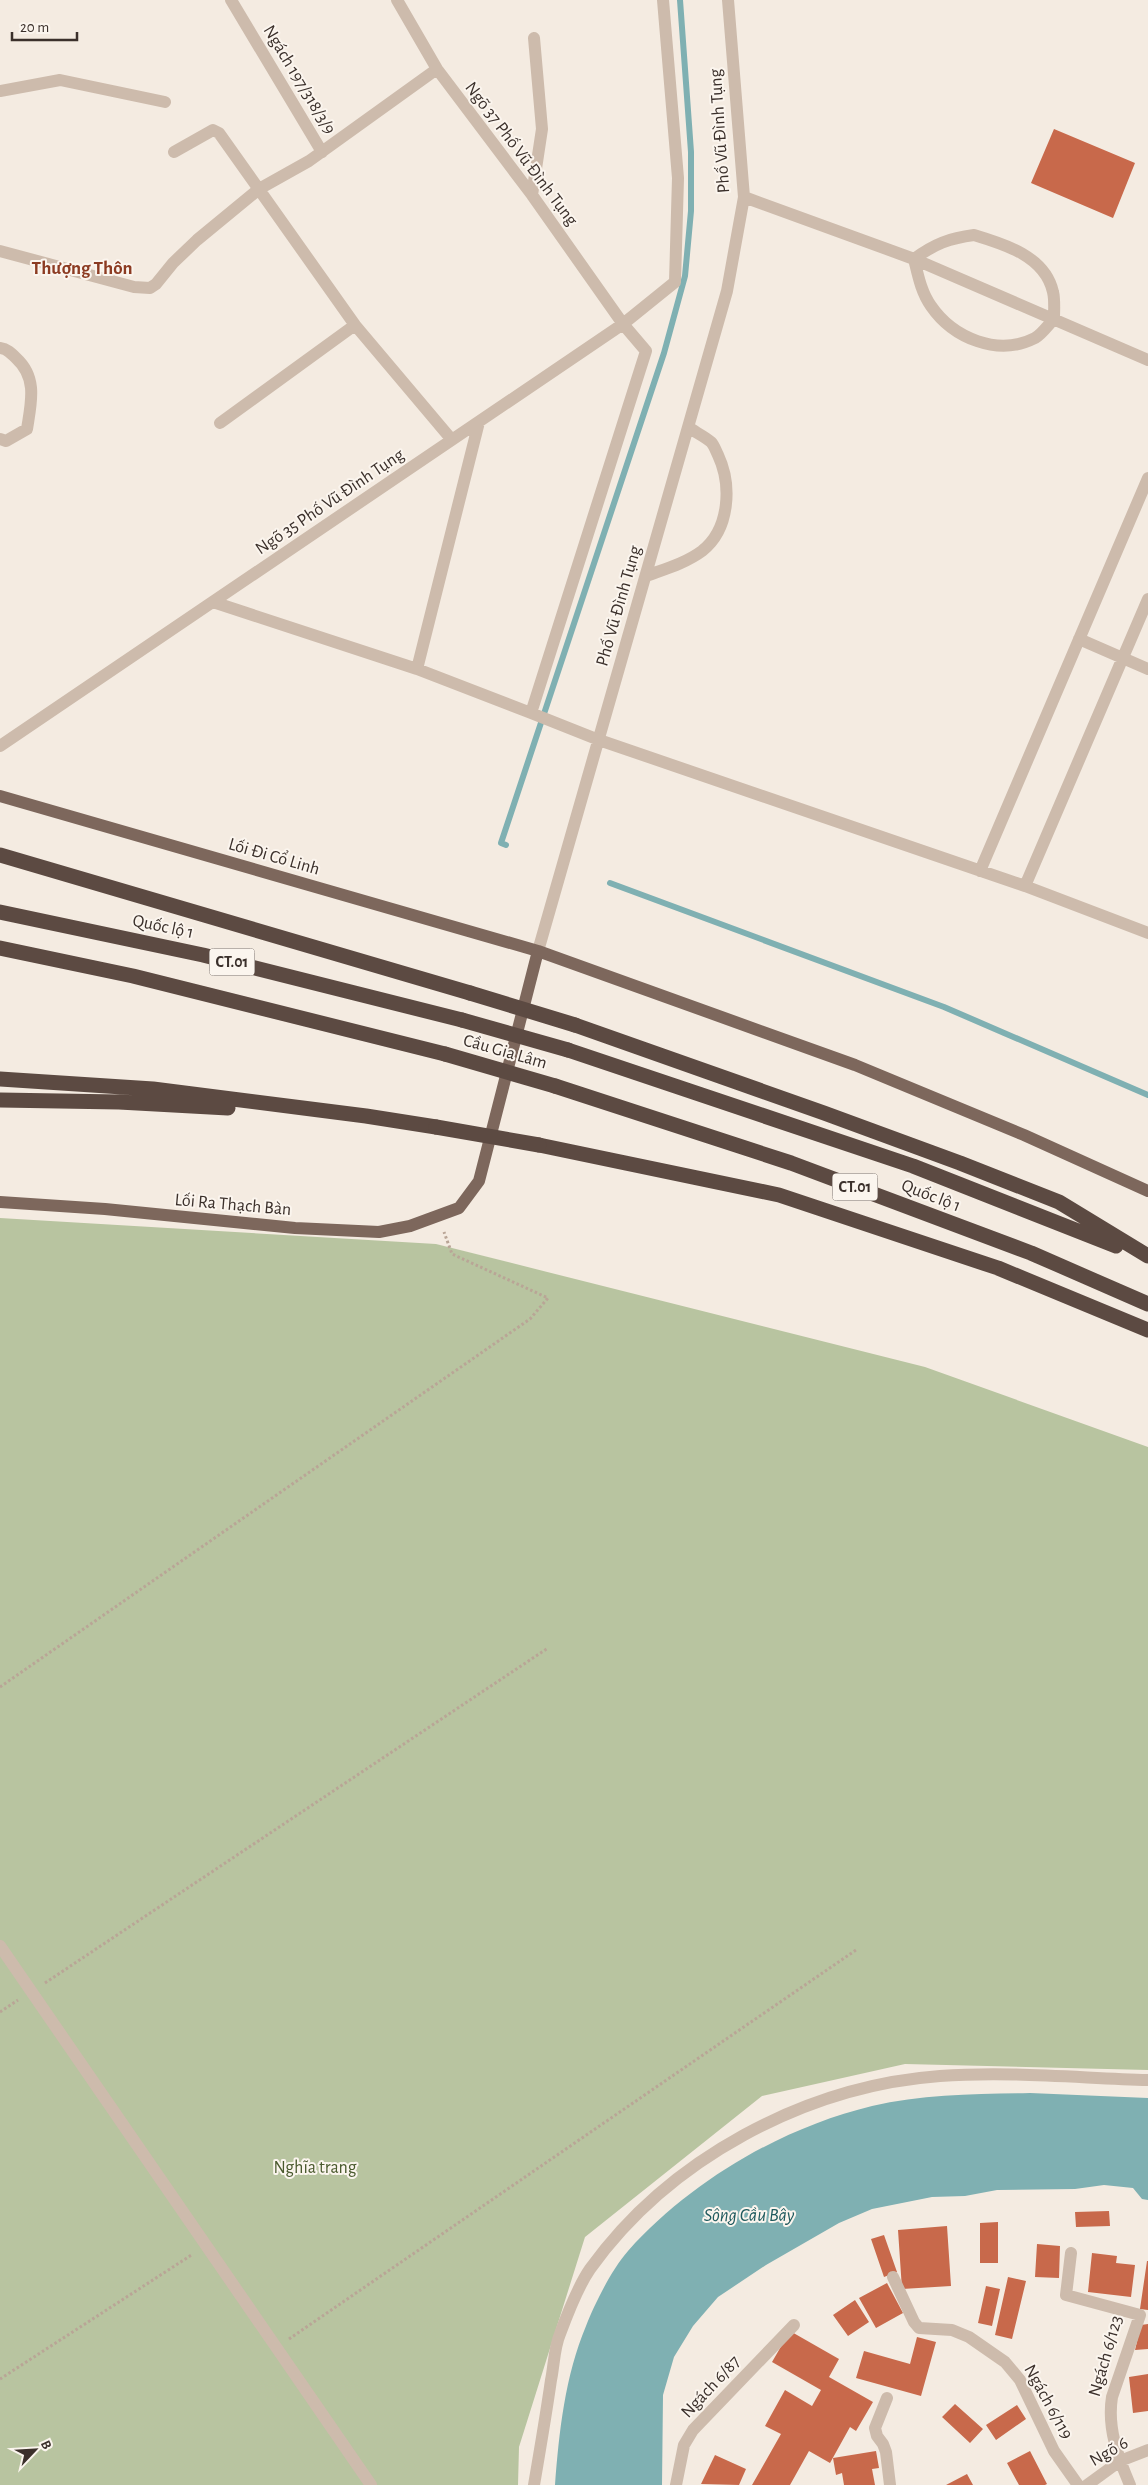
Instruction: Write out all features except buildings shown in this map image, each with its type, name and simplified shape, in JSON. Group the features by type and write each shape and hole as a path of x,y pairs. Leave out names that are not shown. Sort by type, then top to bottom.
{"highway":[{"path":"0,855 575,1025 834,1116 1059,1202 1148,1257"},
{"name":"Quốc lộ 1","path":"0,912 203,955 462,1020"},
{"name":"Cầu Gia Lâm","path":"0,948 152,981 445,1054 555,1086"},
{"name":"Cầu Gia Lâm","path":"462,1020 568,1050"},
{"name":"Quốc lộ 1","path":"568,1050 913,1166 1148,1257"},
{"path":"0,1079 153,1089 366,1116 539,1145 779,1195 998,1268 1148,1330"},
{"name":"Quốc lộ 1","path":"555,1086 792,1163 1031,1253 1148,1304"},
{"path":"0,1100 120,1102 366,1116"}],"main road":[{"name":"Lối Đi Cổ Linh","path":"0,796 538,951 855,1065 1024,1135 1148,1191"},
{"name":"Phố Vũ Đình Tụng","path":"459,1208 479,1181 538,951"},
{"name":"Lối Ra Thạch Bàn","path":"0,1202 105,1209 295,1228 379,1232 410,1226 439,1217 459,1208"}],"street":[{"name":"Ngách 197/318/3/9","path":"231,0 322,152"},
{"name":"Ngõ 37 Phố Vũ Đình Tụng","path":"397,0 437,69 532,195 623,324 646,351 531,713"},
{"name":"Ngõ 35 Phố Vũ Đình Tụng","path":"0,746 623,324 675,282 678,178 663,0"},
{"name":"Phố Vũ Đình Tụng","path":"538,951 727,291 744,197 728,0"},
{"path":"532,195 542,129 534,38"},
{"path":"0,251 134,287 150,288 197,240 259,190 322,152 437,69"},
{"path":"0,91 60,80 165,102"},
{"path":"174,152 210,131 217,131 223,136 355,325 452,440"},
{"path":"744,197 914,259 1148,360"},
{"path":"974,235 999,242 1025,254 1041,268 1053,290 1054,319 1037,337 1019,345 996,347 971,338 948,324 931,306 919,283 914,259 933,245 953,238 974,235"},
{"path":"220,423 355,325"},
{"path":"0,348 6,349 25,366 33,388 27,429 6,440 0,440"},
{"path":"417,669 478,422"},
{"path":"646,576 677,565 702,550 716,534 726,509 727,489 724,467 712,442 688,428"},
{"path":"980,871 1148,478"},
{"path":"1025,886 1148,599"},
{"path":"213,602 417,669 599,740 1025,886 1148,933"},
{"path":"1079,640 1148,669"},
{"path":"0,1946 371,2485"},
{"path":"534,2485 559,2336 589,2271 634,2215 696,2166 767,2124 815,2102 880,2084 940,2076 982,2075 1148,2080"},
{"name":"Ngách 6/123","path":"1071,2253 1066,2295 1140,2315 1112,2397 1111,2424 1120,2461"},
{"name":"Ngách 6/119","path":"893,2277 914,2322 919,2328 952,2330 969,2337 1005,2362 1020,2380 1054,2451 1078,2485"},
{"name":"Ngách 6/87","path":"676,2485 684,2445 693,2430 794,2324"},
{"path":"887,2398 875,2428 877,2436 886,2452 890,2485"},
{"name":"Ngõ 6","path":"1088,2485 1120,2461 1148,2450"},
{"path":"1120,2461 1130,2485"}],"path":[{"path":"0,1687 530,1319 548,1298 452,1254 439,1217"},
{"path":"32,1992 548,1648"},
{"path":"277,2348 856,1950"},
{"path":"0,2379 206,2246"}],"green space":[{"name":"Nghĩa trang","path":"0,1218 436,1244 925,1367 1148,1447 1148,2070 905,2064 762,2096 585,2237 519,2447 518,2485 0,2485"}],"water":[{"name":"Sông Cầu Bây","path":"1030,2093 1148,2098 1148,2200 1142,2199 1133,2188 1104,2185 1075,2189 997,2190 965,2196 932,2197 872,2209 839,2223 766,2265 718,2297 693,2326 674,2357 663,2395 662,2485 555,2485 561,2425 568,2384 579,2345 590,2317 604,2287 622,2258 680,2202 709,2180 771,2143 804,2128 838,2116 872,2106 911,2099 951,2095"}],"waterway":[{"path":"506,845 501,843 664,353 685,276 691,211 691,152 680,0"},
{"path":"610,883 944,1007 1148,1095"}],"district":[{"name":"Thượng Thôn","path":"82,268"}]}
